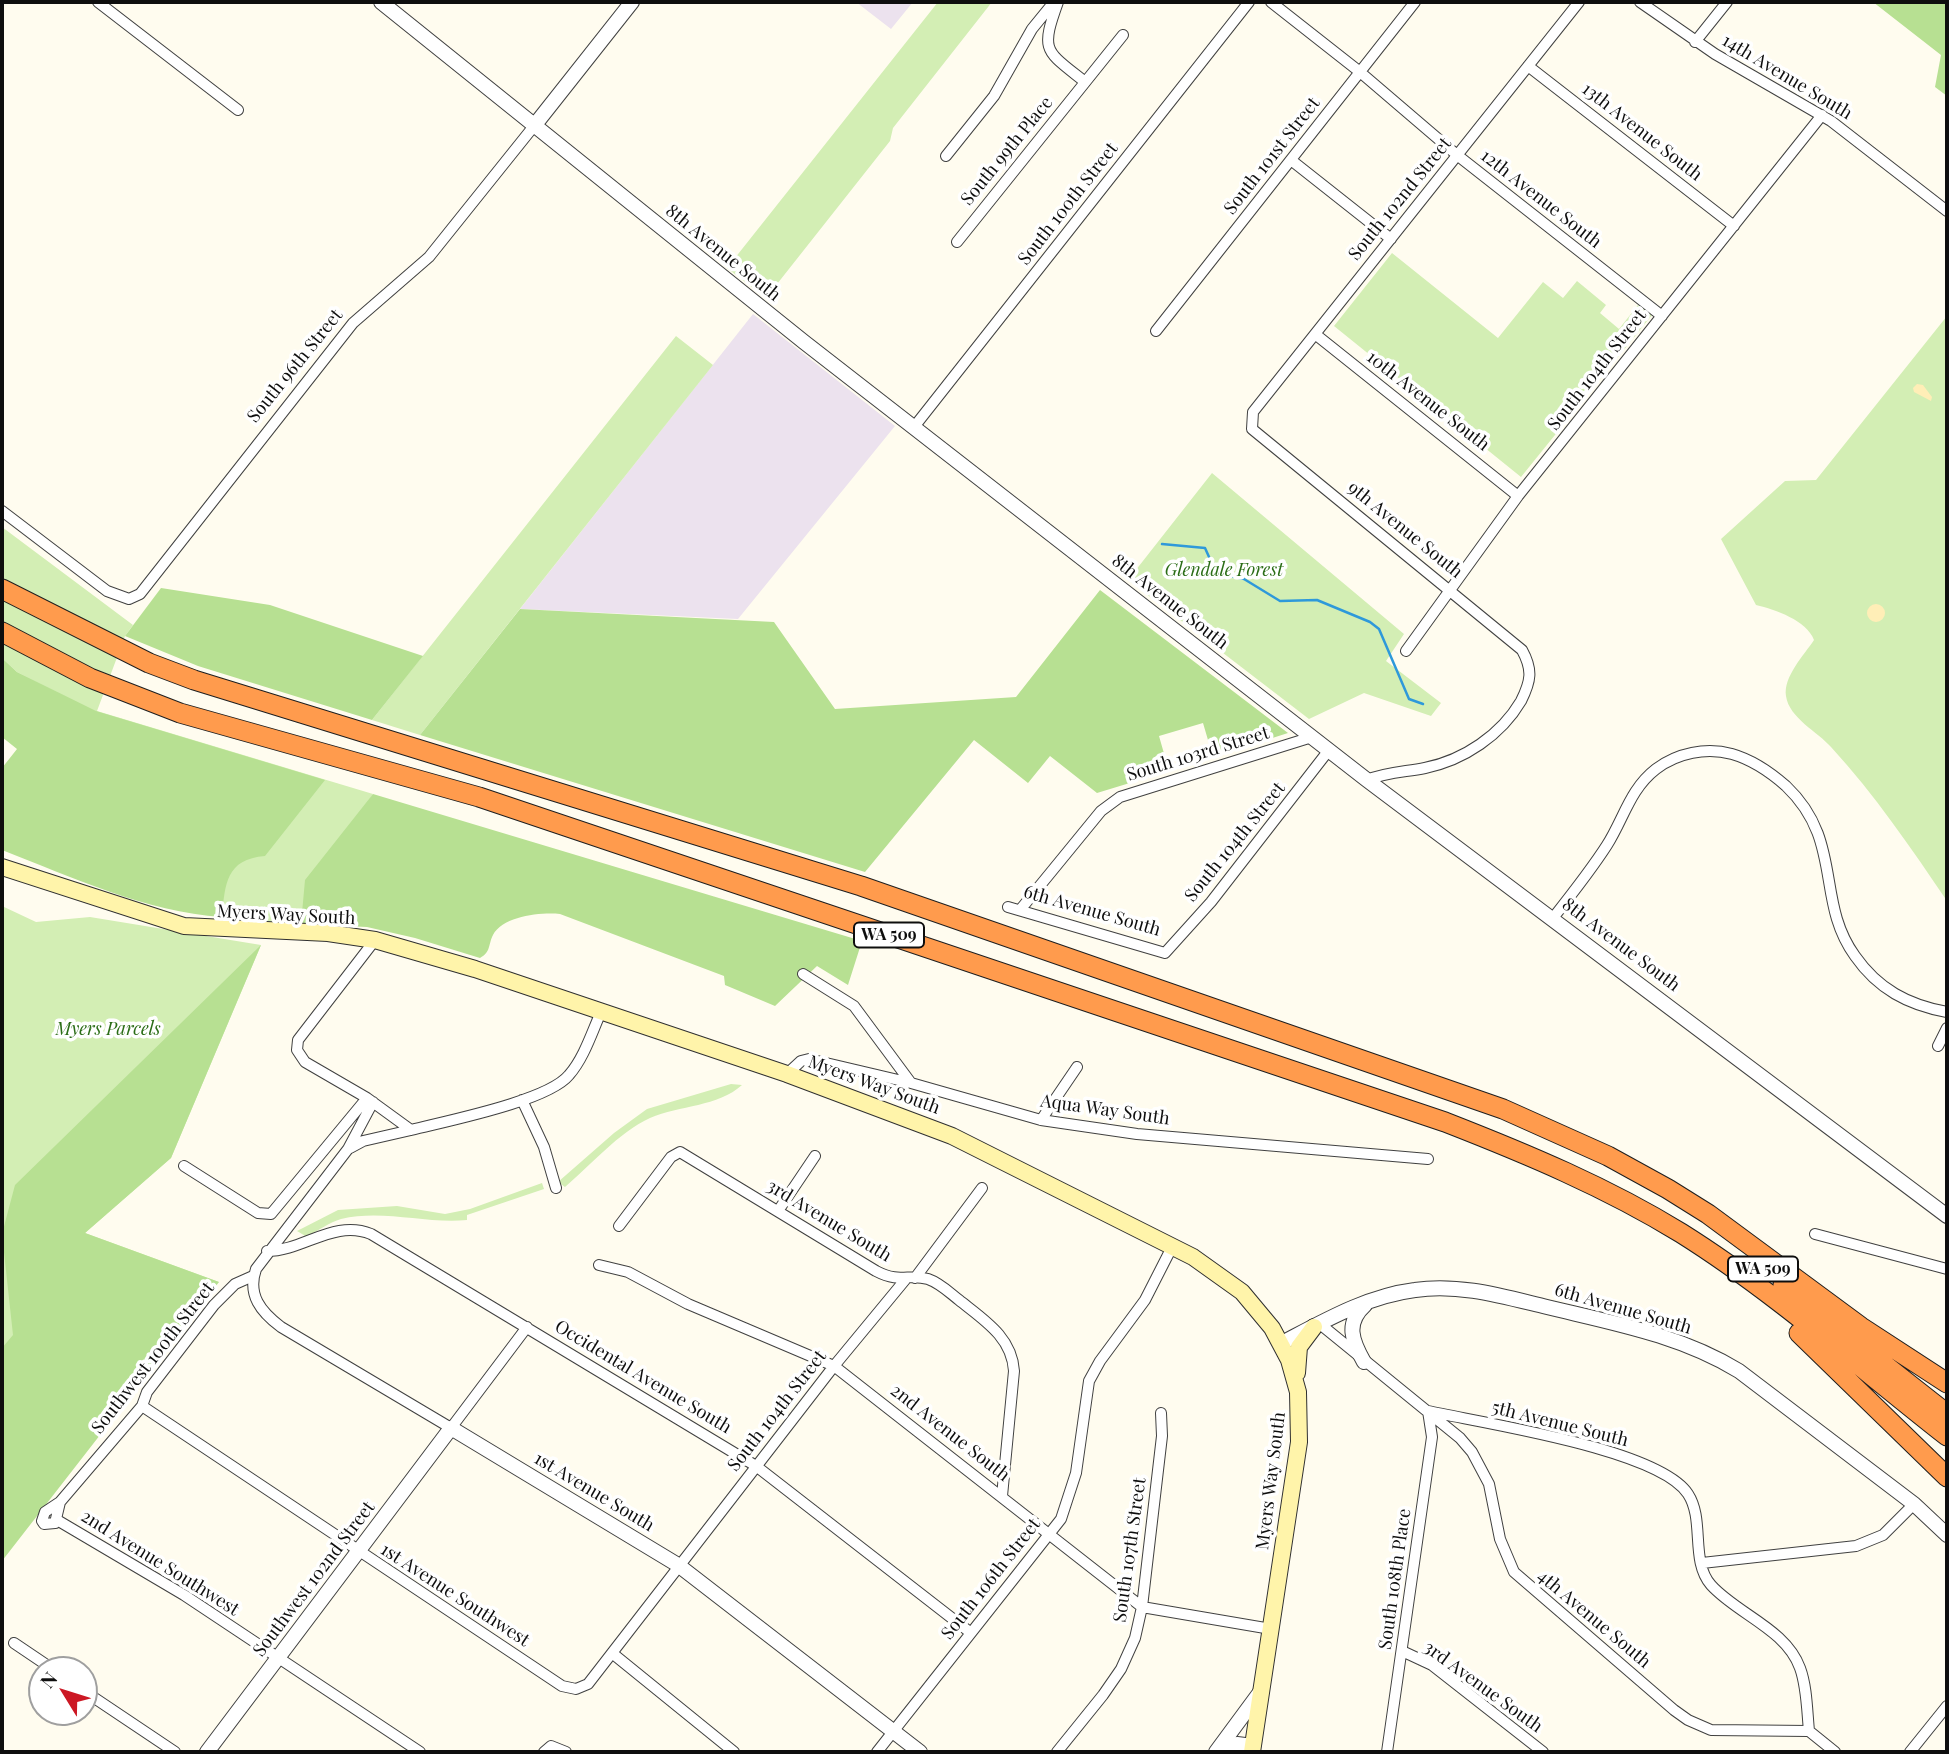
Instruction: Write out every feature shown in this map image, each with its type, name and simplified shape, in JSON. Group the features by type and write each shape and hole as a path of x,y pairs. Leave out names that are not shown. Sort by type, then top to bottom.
{"highway":[{"name":"WA 509","path":"2,589 149,663 194,680 861,886 1503,1109 1568,1139 1670,1200 1947,1414"},
{"name":"WA 509","path":"2,632 90,678 180,713 479,797 1445,1122 1533,1156 1603,1190 1678,1232 1756,1285 1947,1436"},
{"path":"1568,1139 1608,1156 1708,1214 1861,1327 1947,1383"},
{"path":"1756,1285 1795,1329 1947,1477"}],"main road":[{"name":"Myers Way South","path":"2,867 184,926 261,933 328,933 375,940 787,1074 952,1136 1219,1273 1258,1309 1282,1343 1297,1383 1300,1410 1299,1442 1253,1749"},
{"path":"1297,1383 1299,1347 1317,1325"}],"street":[{"path":"98,2 238,110"},
{"name":"8th Avenue South","path":"381,2 914,428 1367,780 1947,1216"},
{"name":"South 96th Street","path":"2,511 107,591 129,599 140,594 353,323 429,257 632,2"},
{"path":"1056,2 1046,43 1054,56 1085,82"},
{"path":"946,156 994,96 1032,29 1056,2"},
{"name":"South 100th Street","path":"914,428 1249,2"},
{"name":"12th Avenue South","path":"1271,2 1360,72 1457,155 1662,316"},
{"name":"South 101st Street","path":"1156,331 1415,2"},
{"name":"South 102nd Street","path":"1251,420 1253,412 1579,2"},
{"name":"14th Avenue South","path":"1640,2 1695,42 1822,115 1947,211"},
{"path":"1695,42 1727,2"},
{"name":"South 99th Place","path":"957,242 1123,35"},
{"name":"13th Avenue South","path":"1528,66 1734,226"},
{"name":"South 104th Street","path":"1406,651 1518,496 1822,115"},
{"path":"1291,160 1391,239"},
{"name":"10th Avenue South","path":"1315,334 1518,496"},
{"name":"9th Avenue South","path":"1251,420 1252,429 1522,650 1531,674 1518,705 1504,723 1479,746 1428,767 1384,773 1367,780"},
{"name":"South 103rd Street","path":"1020,911 1101,811 1121,797 1312,737"},
{"name":"South 104th Street","path":"1165,953 1211,902 1329,750"},
{"path":"1553,918 1594,865 1617,828 1628,802 1644,780 1657,769 1690,753 1728,752 1751,760 1772,774 1806,809 1824,845 1840,928 1863,965 1890,992 1905,1001 1947,1012"},
{"name":"6th Avenue South","path":"1008,907 1165,953"},
{"path":"375,940 298,1040 297,1050 305,1062 370,1100 411,1130"},
{"path":"803,974 855,1006 911,1083"},
{"path":"348,1149 363,1141 522,1100 559,1084 571,1074 601,1012"},
{"path":"1938,1046 1947,1028"},
{"name":"Aqua Way South","path":"787,1074 801,1061 808,1059 911,1083 1041,1120 1137,1134 1429,1159"},
{"path":"1041,1120 1077,1067"},
{"path":"253,1276 267,1251 348,1149 370,1100"},
{"path":"184,1166 258,1213 271,1214 370,1100"},
{"path":"522,1100 544,1147 556,1188"},
{"name":"3rd Avenue South","path":"619,1226 676,1153 684,1153 876,1271 910,1279 932,1280 941,1286 993,1327 1011,1354 1014,1371 1002,1496"},
{"path":"778,1211 815,1156"},
{"name":"South 104th Street","path":"576,1689 588,1684 834,1366 910,1279 982,1188"},
{"name":"Occidental Avenue South","path":"267,1251 292,1247 336,1230 362,1230 756,1466 971,1633"},
{"path":"1815,1234 1947,1269"},
{"name":"South 106th Street","path":"877,1752 1050,1534 1069,1501 1076,1473 1086,1395 1094,1369 1145,1300 1172,1247"},
{"name":"2nd Avenue South","path":"599,1265 628,1272 688,1304 834,1366 1142,1607 1270,1629"},
{"name":"Southwest 100th Street","path":"57,1520 60,1502 142,1406 147,1392 214,1305 235,1284 253,1276"},
{"name":"1st Avenue South","path":"253,1276 255,1300 274,1322 678,1565 920,1752"},
{"name":"6th Avenue South","path":"1282,1343 1370,1300 1418,1289 1452,1289 1505,1297 1662,1336 1708,1354 1739,1371 1914,1504 1947,1535"},
{"path":"1364,1362 1356,1348 1351,1330 1357,1312 1370,1300"},
{"path":"1258,1309 1282,1327 1317,1325"},
{"name":"4th Avenue South","path":"1317,1325 1460,1438 1483,1470 1500,1539 1510,1565 1520,1579 1664,1701 1688,1720 1711,1730 1809,1731"},
{"path":"451,1428 527,1327"},
{"name":"1st Avenue Southwest","path":"142,1406 562,1686 576,1689"},
{"name":"5th Avenue South","path":"1428,1412 1612,1452 1665,1476 1685,1490 1692,1502 1702,1563 1710,1584 1778,1638 1796,1658 1803,1679 1809,1731"},
{"name":"South 108th Place","path":"1387,1752 1432,1437 1428,1412"},
{"name":"South 107th Street","path":"1057,1752 1121,1669 1135,1638 1142,1607 1163,1436 1161,1413"},
{"name":"Southwest 102nd Street","path":"207,1752 451,1428"},
{"path":"1702,1563 1856,1546 1882,1535 1914,1504"},
{"name":"2nd Avenue Southwest","path":"57,1520 184,1595 277,1660 420,1752"},
{"path":"14,1643 33,1656"},
{"name":"3rd Avenue South","path":"1402,1651 1432,1665 1543,1752"},
{"path":"612,1653 734,1752"},
{"path":"1218,1752 1261,1691"},
{"path":"98,1700 175,1752"},
{"path":"1910,1752 1947,1706"},
{"path":"1809,1731 1835,1752"},
{"path":"1218,1752 1237,1744 1253,1749"},
{"path":"548,1749 566,1752"}],"shaded area":[{"path":"856,2 913,2 891,29"},
{"path":"753,314 895,426 738,619 520,609"}],"green space":[{"path":"938,2 992,2 893,128 890,141 766,298 727,268"},
{"path":"1873,2 1947,2 1947,96 1935,87 1941,55"},
{"path":"1392,253 1498,338 1543,282 1563,298 1577,281 1606,305 1600,313 1619,329 1638,305 1652,315 1521,477 1334,326"},
{"path":"1947,316 1947,901 1863,784 1831,747 1792,711 1786,696 1788,681 1795,666 1814,640 1797,621 1756,605 1721,539 1785,481 1816,480"},
{"path":"676,336 713,365 420,735 372,720"},
{"name":"Glendale Forest","path":"1212,473 1404,634 1386,661 1441,703 1431,716 1364,693 1309,719 1128,580"},
{"path":"2,527 133,625 125,636 97,711 373,794 304,908 301,924 222,917 222,909 96,712 17,672 2,658"},
{"path":"161,588 270,605 423,656 372,720 198,666 125,636"},
{"path":"1100,590 1288,733 1213,757 1203,723 1159,736 1169,771 1097,793 1050,756 1028,783 974,740 865,872 420,735 520,609 774,622 835,709 1016,697"},
{"path":"2,658 17,672 96,711 325,780 265,856 242,862 235,868 224,894 222,917 194,914 137,901 82,882 2,850 2,768 17,749 2,737"},
{"path":"373,794 862,941 848,985 817,966 775,1006 725,985 724,976 560,914 533,915 505,923 493,935 488,951 480,958 367,927 301,924 305,880"},
{"name":"Myers Parcels","path":"2,906 36,922 90,917 261,945 171,1158 85,1233 219,1282 2,1426"},
{"path":"261,945 171,1158 85,1233 219,1282 2,1561 2,1348 13,1335 2,1234 15,1185"},
{"path":"731,1084 742,1085 722,1098 662,1114 638,1124 565,1187 558,1182 614,1133 647,1109"},
{"path":"542,1183 544,1189 467,1215 467,1220 357,1216 337,1220 307,1237 297,1231 338,1210 397,1206 445,1214 470,1209"}],"sand":[{"path":"1917,384 1923,385 1932,397 1931,401 1914,392 1913,388"},
{"path":"1872,604 1880,604 1885,613 1883,620 1872,622 1867,617 1867,609"}],"waterway":[{"path":"1162,544 1205,548 1214,568 1225,575 1244,579 1280,601 1317,600 1370,622 1379,629 1409,699 1423,704"}]}
